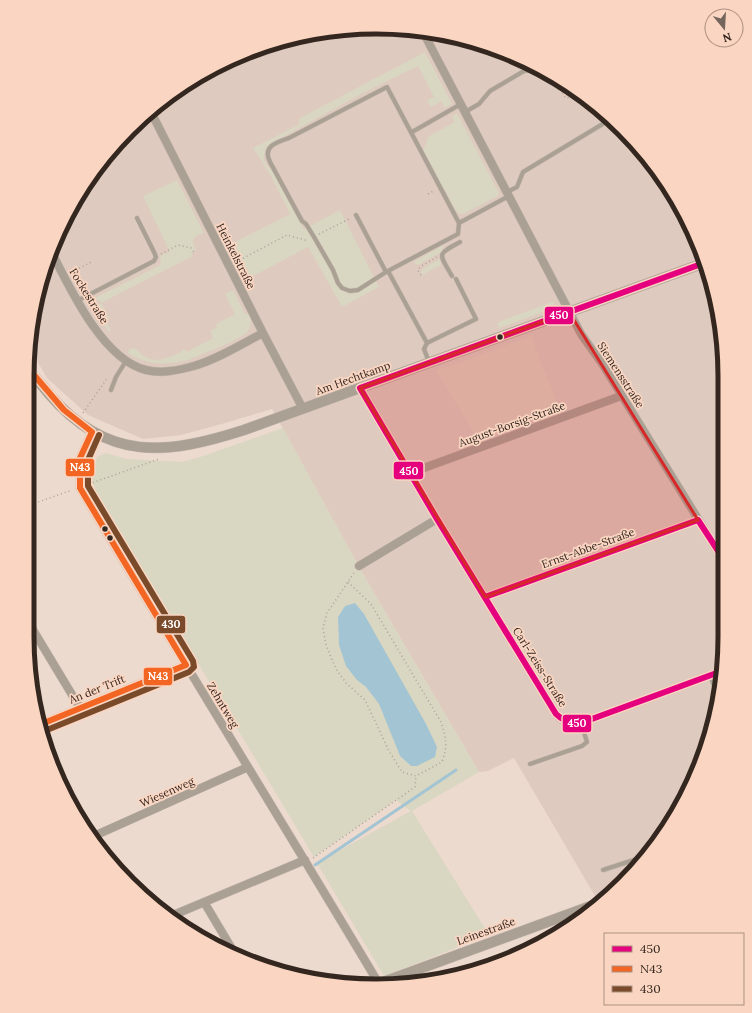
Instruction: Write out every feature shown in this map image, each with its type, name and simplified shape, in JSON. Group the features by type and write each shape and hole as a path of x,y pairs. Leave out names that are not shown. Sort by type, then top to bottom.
{"street":[{"name":"Siemensstraße","path":"426,38 458,106 465,112 581,334 603,365 718,552"},
{"name":"Heinkelstraße","path":"153,117 303,409"},
{"name":"Fockestraße","path":"55,259 77,301 100,334 126,361 136,366 152,371 182,369 206,362 263,333"},
{"name":"Am Hechtkamp","path":"34,375 64,410 92,432 111,440 136,446 148,448 174,447 203,442 227,435 303,409 699,265"},
{"name":"Carl-Zeiss-Straße","path":"360,388 437,520 556,714 567,723 581,724"},
{"name":"August-Borsig-Straße","path":"410,473 621,396"},
{"path":"80,488 80,458 92,432"},
{"name":"Zehntweg","path":"80,488 376,979"},
{"path":"359,566 437,520"},
{"name":"Ernst-Abbe-Straße","path":"485,597 698,520"},
{"path":"34,632 80,708"},
{"name":"An der Trift","path":"45,722 186,665"},
{"path":"581,724 716,673"},
{"name":"Wiesenweg","path":"97,834 248,767"},
{"path":"176,914 305,860"},
{"path":"204,902 231,946"},
{"name":"Leinestraße","path":"395,978 582,909"}],"lane":[{"path":"465,112 479,104 490,91 524,71 529,70"},
{"path":"387,87 459,223 458,234 387,271 354,291 345,290 338,283 333,270 306,224 302,221 270,162 268,158 270,148 274,144 289,138 387,87"},
{"path":"412,132 458,106"},
{"path":"459,223 508,194 517,187 523,172 605,123"},
{"path":"356,215 427,343"},
{"path":"77,301 154,261 156,257 137,218"},
{"path":"429,363 424,349 427,343 476,319 442,259 444,251 460,242"},
{"path":"111,390 116,377 126,361"},
{"path":"710,675 714,686"},
{"path":"530,764 582,746 587,742 581,724"},
{"path":"603,870 635,860"}],"path":[{"path":"560,88 565,97 567,98 571,96"},
{"path":"228,265 287,235 305,240 314,237 356,215"},
{"path":"156,257 178,245 191,248 194,252"},
{"path":"420,275 418,271 420,266 442,255"},
{"path":"63,277 93,261"},
{"path":"87,416 83,413 110,375"},
{"path":"34,504 159,459"},
{"path":"348,582 371,604 441,722 446,738 445,753 442,762 416,776 402,772 388,751 365,700 346,683 336,669 326,645 323,628 327,613 348,582 359,566"},
{"path":"305,860 314,857 415,787 416,776"}],"highlighted area":[{"path":"569,312 698,520 485,597 360,388"}],"shaded area":[{"path":"376,34 421,37 465,46 507,60 547,80 584,105 618,134 633,151 660,186 683,225 700,266 706,287 715,331 717,354 718,637 715,682 706,726 692,768 672,808 647,845 618,879 602,893 595,896 514,758 488,771 479,772 363,574 272,409 181,435 143,439 88,415 47,378 35,357 41,309 52,266 69,225 80,205 105,168 134,134 186,92 225,69 266,52 331,37"},
{"path":"425,52 452,104 445,108 441,101 431,107 427,100 434,97 418,66 363,93 274,141 269,144 264,153 266,163 273,172 304,229 340,210 379,287 342,307 308,247 246,280 229,245 290,214 271,176 253,148 298,125 300,118"},
{"path":"457,113 499,193 498,196 463,214 458,213 455,209 423,150 429,136 455,122 452,116"},
{"path":"177,180 204,233 195,237 193,241 196,250 191,253 193,256 101,303 99,300 91,304 87,302 160,265 161,255 170,252 143,196"},
{"path":"444,245 441,252 418,265 413,262"},
{"path":"440,259 441,265 422,275 422,269"},
{"path":"233,290 245,314 248,313 251,322 248,331 244,335 221,347 189,360 173,363 150,362 128,353 129,349 134,348 149,359 159,360 170,357 185,349 187,352 213,338 210,331 217,327 216,324 235,314 225,294"},
{"path":"555,301 553,306 548,310 499,328 497,323"},
{"path":"101,303 109,318 107,323 110,333 92,308"},
{"path":"531,336 560,411 479,440 436,371"},
{"path":"283,428 363,574 479,772 412,811 489,935 384,976 317,863 411,811 396,800 314,857 98,496 91,479 97,457 106,453 127,459 182,462","holes":["345,606 411,766 400,756 379,704 366,687 357,680 339,645 338,617"]}],"water":[{"path":"355,603 364,614 426,724 437,747 435,757 417,766 411,766 400,756 379,704 366,687 357,680 346,666 339,645 338,617 345,606"}],"waterway":[{"path":"315,865 456,770"}],"transit line":[{"name":"450","path":"699,265 360,388 437,519 556,714 564,720 581,723 716,673"},
{"name":"N43","path":"34,375 64,410 92,432 80,458 80,488 186,665 45,722"},
{"name":"430","path":"47,730 189,672 194,667 193,661 88,486 88,460 99,435"},
{"name":"450","path":"485,597 698,520 718,551"}]}
